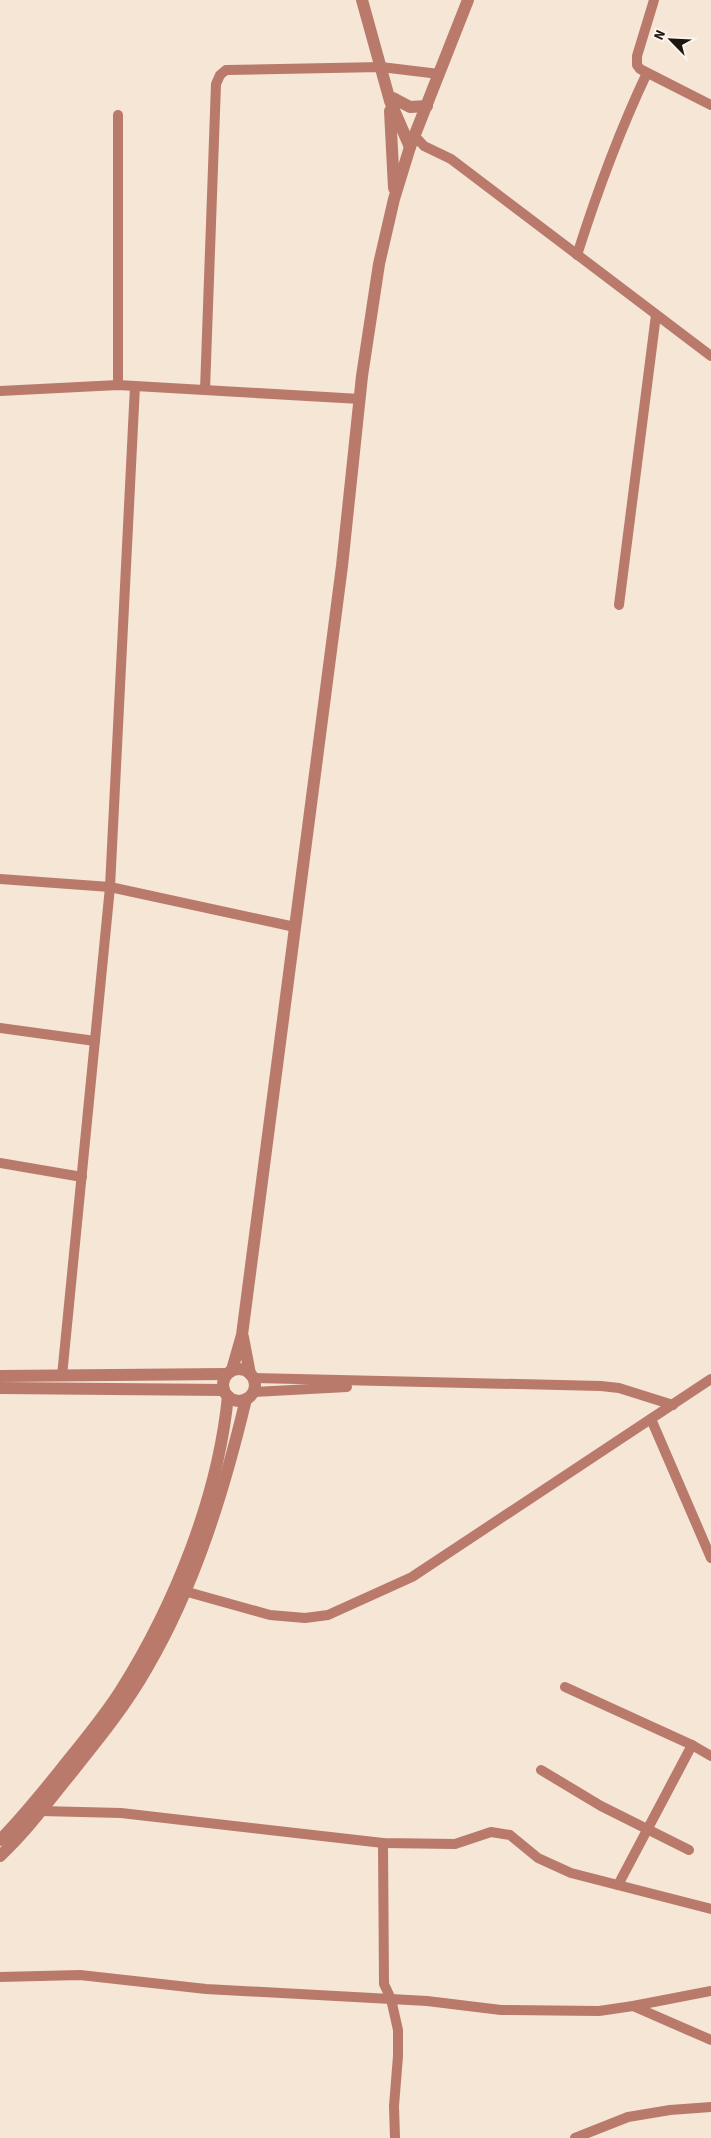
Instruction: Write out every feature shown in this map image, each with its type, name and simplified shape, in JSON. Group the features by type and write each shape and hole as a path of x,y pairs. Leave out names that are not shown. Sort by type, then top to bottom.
{"street":[{"path":"362,0 390,96 412,141 451,159 711,356"},
{"path":"0,1840 43,1792 120,1691 141,1656 167,1602 195,1536 209,1495 225,1428 226,1393 224,1379 230,1372 242,1335 342,566 360,399 380,264 394,199 412,141 468,0"},
{"path":"654,0 636,60 640,69 711,105"},
{"path":"205,390 216,84 220,76 226,70 381,67 439,74"},
{"path":"577,255 600,185 627,114 647,73"},
{"path":"390,96 410,107 427,106"},
{"path":"390,96 394,199"},
{"path":"118,115 118,385"},
{"path":"620,605 656,314"},
{"path":"0,391 118,385 360,399"},
{"path":"62,1376 110,887 135,386"},
{"path":"0,879 110,887 294,927"},
{"path":"0,1028 95,1041"},
{"path":"0,1163 82,1177"},
{"path":"0,1856 41,1811 96,1743 132,1692 162,1641 184,1591 221,1495 249,1395 254,1385 242,1335"},
{"path":"0,1376 230,1372 242,1369 252,1376 601,1386 619,1388 673,1405"},
{"path":"184,1591 270,1615 305,1618 328,1616 412,1577 711,1379"},
{"path":"0,1388 226,1393 233,1400 249,1395 344,1387 445,1386 570,1390 618,1395 639,1400 662,1411"},
{"path":"651,1419 711,1558"},
{"path":"565,1687 692,1745 711,1756"},
{"path":"618,1885 692,1745"},
{"path":"541,1770 601,1806 689,1850"},
{"path":"41,1811 120,1813 383,1843 455,1844 491,1832 510,1835 538,1858 571,1873 711,1909"},
{"path":"383,1843 384,1984 398,2030 394,2106 395,2138"},
{"path":"0,1977 80,1975 206,1988 427,2001 501,2010 600,2011 711,1991"},
{"path":"633,2006 711,2040"},
{"path":"575,2138 628,2118 670,2110 711,2107"}]}
